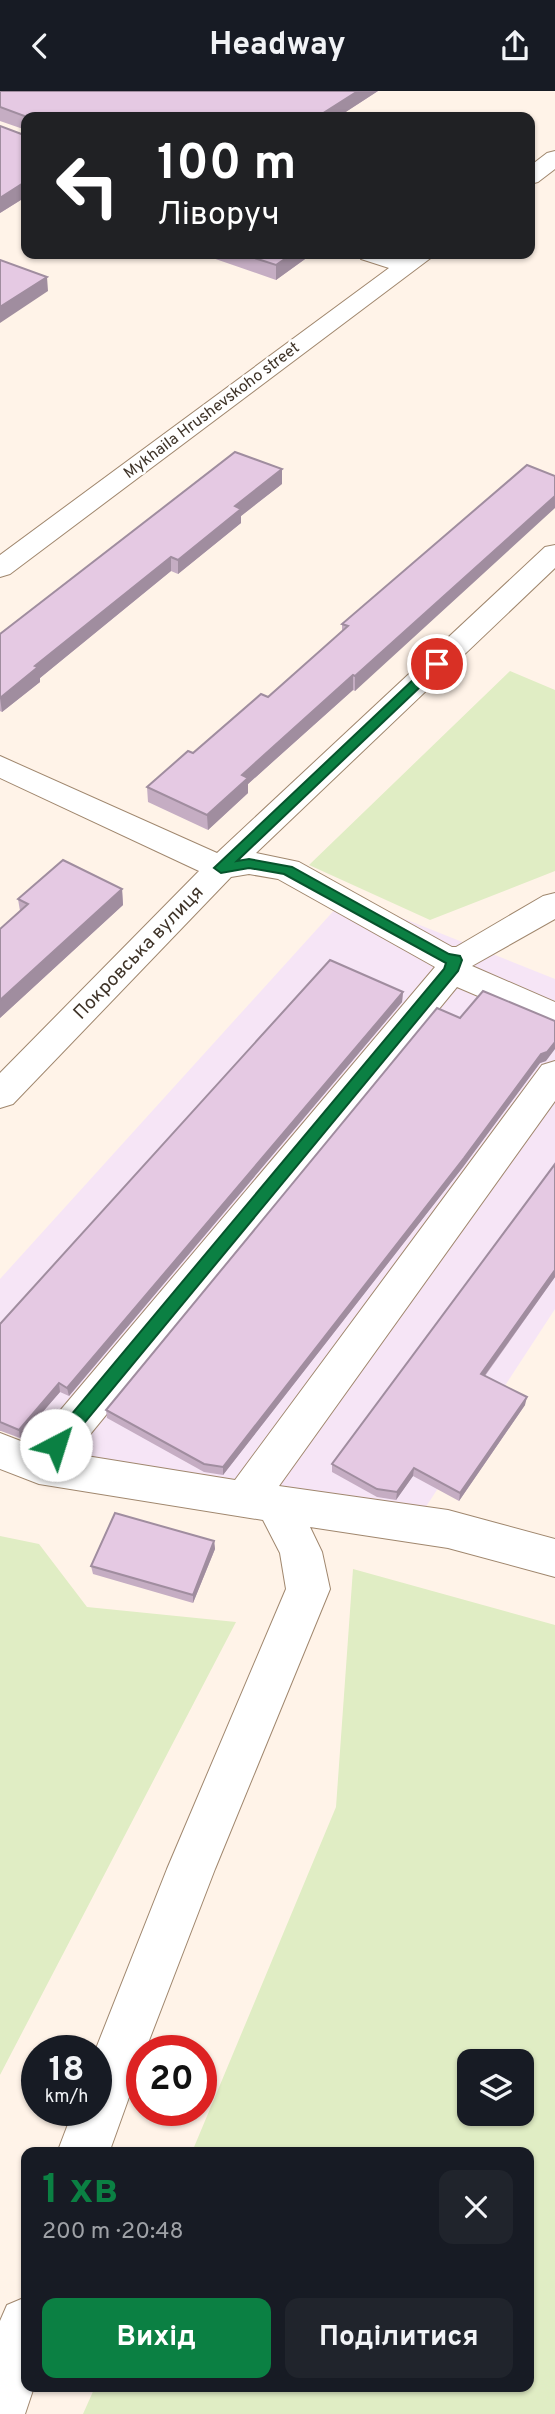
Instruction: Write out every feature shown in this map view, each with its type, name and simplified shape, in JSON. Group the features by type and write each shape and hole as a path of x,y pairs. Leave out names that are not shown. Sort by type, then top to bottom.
{"street":[{"name":"Mykhaila Hrushevskoho street","path":"0,568 415,260"},
{"name":"Покровська вулиця","path":"0,1095 221,868 555,553"},
{"path":"0,766 221,868 249,863 287,870 445,958 453,965 555,1016"},
{"path":"38,1465 453,965 555,904"},
{"path":"260,1501 555,1074"},
{"path":"0,1451 38,1465 448,1529 555,1558"},
{"path":"85,2147 141,1992 308,1589 301,1552 260,1501"},
{"path":"0,2408 21,2339"}],"shaded area":[{"path":"347,896 555,979 555,1309 416,1522 47,1450 0,1430 0,1279"}],"green space":[{"path":"510,671 555,690 555,871 430,920 309,865"},
{"path":"0,1536 39,1544 87,1607 236,1622 0,2075"},
{"path":"353,1569 555,1625 555,2414 83,2414 93,2392 534,2392 534,2147 194,2147 203,2126 217,2126 217,2092 336,1807"}],"building":[{"path":"0,91 358,91 325,112 21,112 21,115 0,107"},
{"path":"0,126 21,134 21,185 0,198"},
{"path":"257,259 285,259 276,265"},
{"path":"0,260 47,277 0,307"},
{"path":"235,452 282,469 235,506 241,509 178,560 171,557 35,666 38,667 0,698 0,634"},
{"path":"527,465 555,476 555,496 242,775 248,778 207,815 147,787 188,751 193,753 261,694 268,697 348,626 342,624"},
{"path":"63,860 122,889 0,1000 0,929 28,904 18,899"},
{"path":"330,960 403,992 67,1388 59,1383 19,1430 0,1422 0,1324"},
{"path":"483,991 555,1021 555,1042 547,1052 541,1054 464,1158 223,1467 204,1464 106,1410 437,1008 460,1018"},
{"path":"555,1164 555,1270 481,1374 527,1397 460,1493 414,1468 397,1492 377,1489 332,1464"},
{"path":"115,1513 214,1541 193,1595 91,1566"}],"route":[{"path":"56,1445 451,971 455,960 445,958 287,870 249,863 221,868 437,664"}]}
